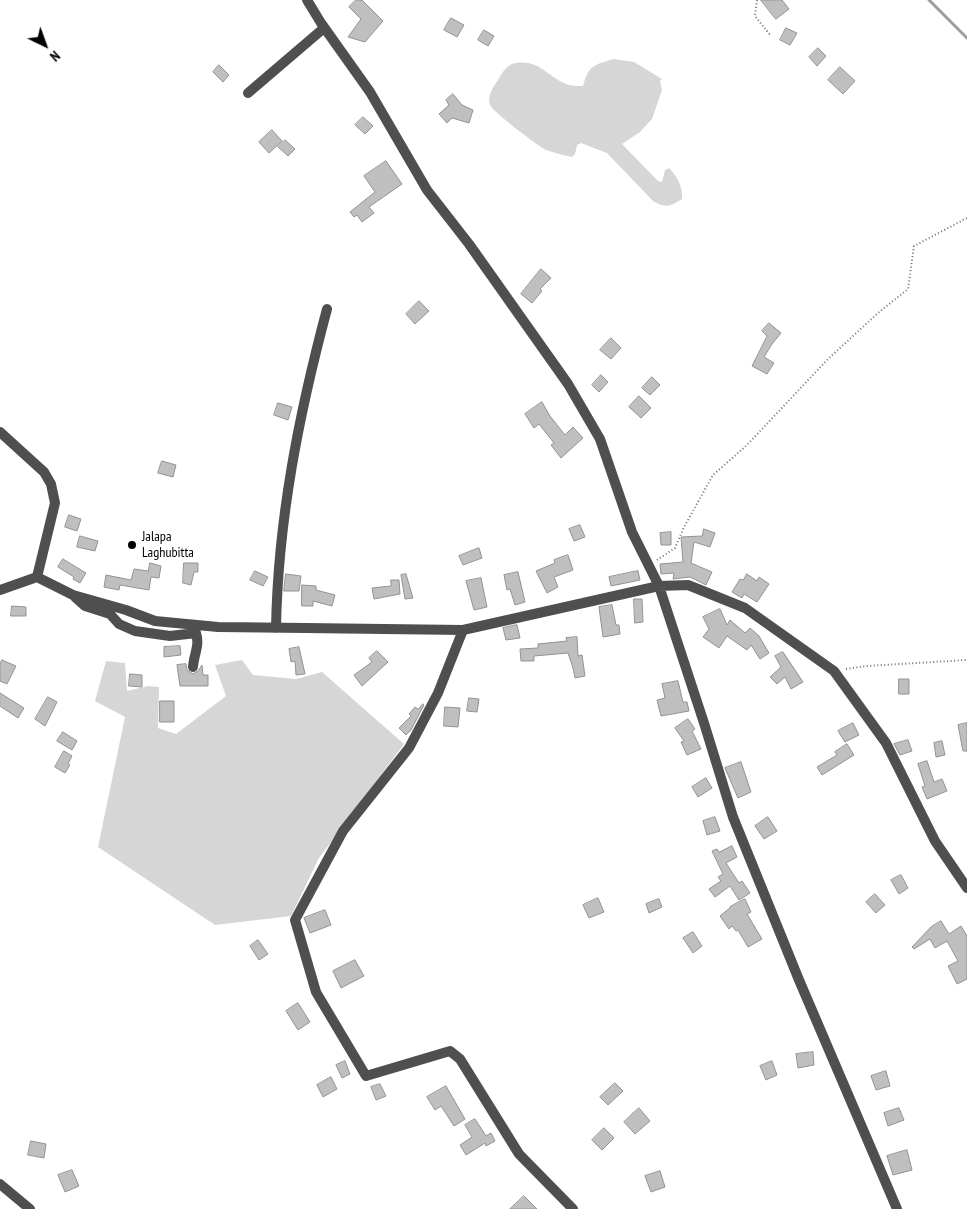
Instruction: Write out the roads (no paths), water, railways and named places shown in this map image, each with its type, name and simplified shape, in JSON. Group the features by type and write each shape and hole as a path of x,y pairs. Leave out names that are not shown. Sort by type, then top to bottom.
{"street":[{"path":"307,0 324,28 370,92 427,190 568,384 600,438 632,532 659,586 733,818 799,980 897,1209"},
{"path":"248,93 324,28"},
{"path":"276,628 279,560 290,474 298,430 327,309"},
{"path":"0,432 44,472 51,484 54,502 37,577"},
{"path":"0,590 37,577 72,595 86,606 110,614 119,624 136,631 170,636 196,633 199,643 193,666"},
{"path":"72,595 126,610 155,622 218,627 463,630 659,586 688,585 745,608 834,671 886,743 935,841 967,888"},
{"path":"463,630 438,693 409,748 343,831 294,920 316,992 366,1076 450,1051 460,1059 519,1154 573,1209"},
{"path":"0,1184 30,1209"}],"waterway":[{"path":"929,0 967,38"}],"place":[{"name":"Jalapa Laghubitta","path":"132,545"}]}
